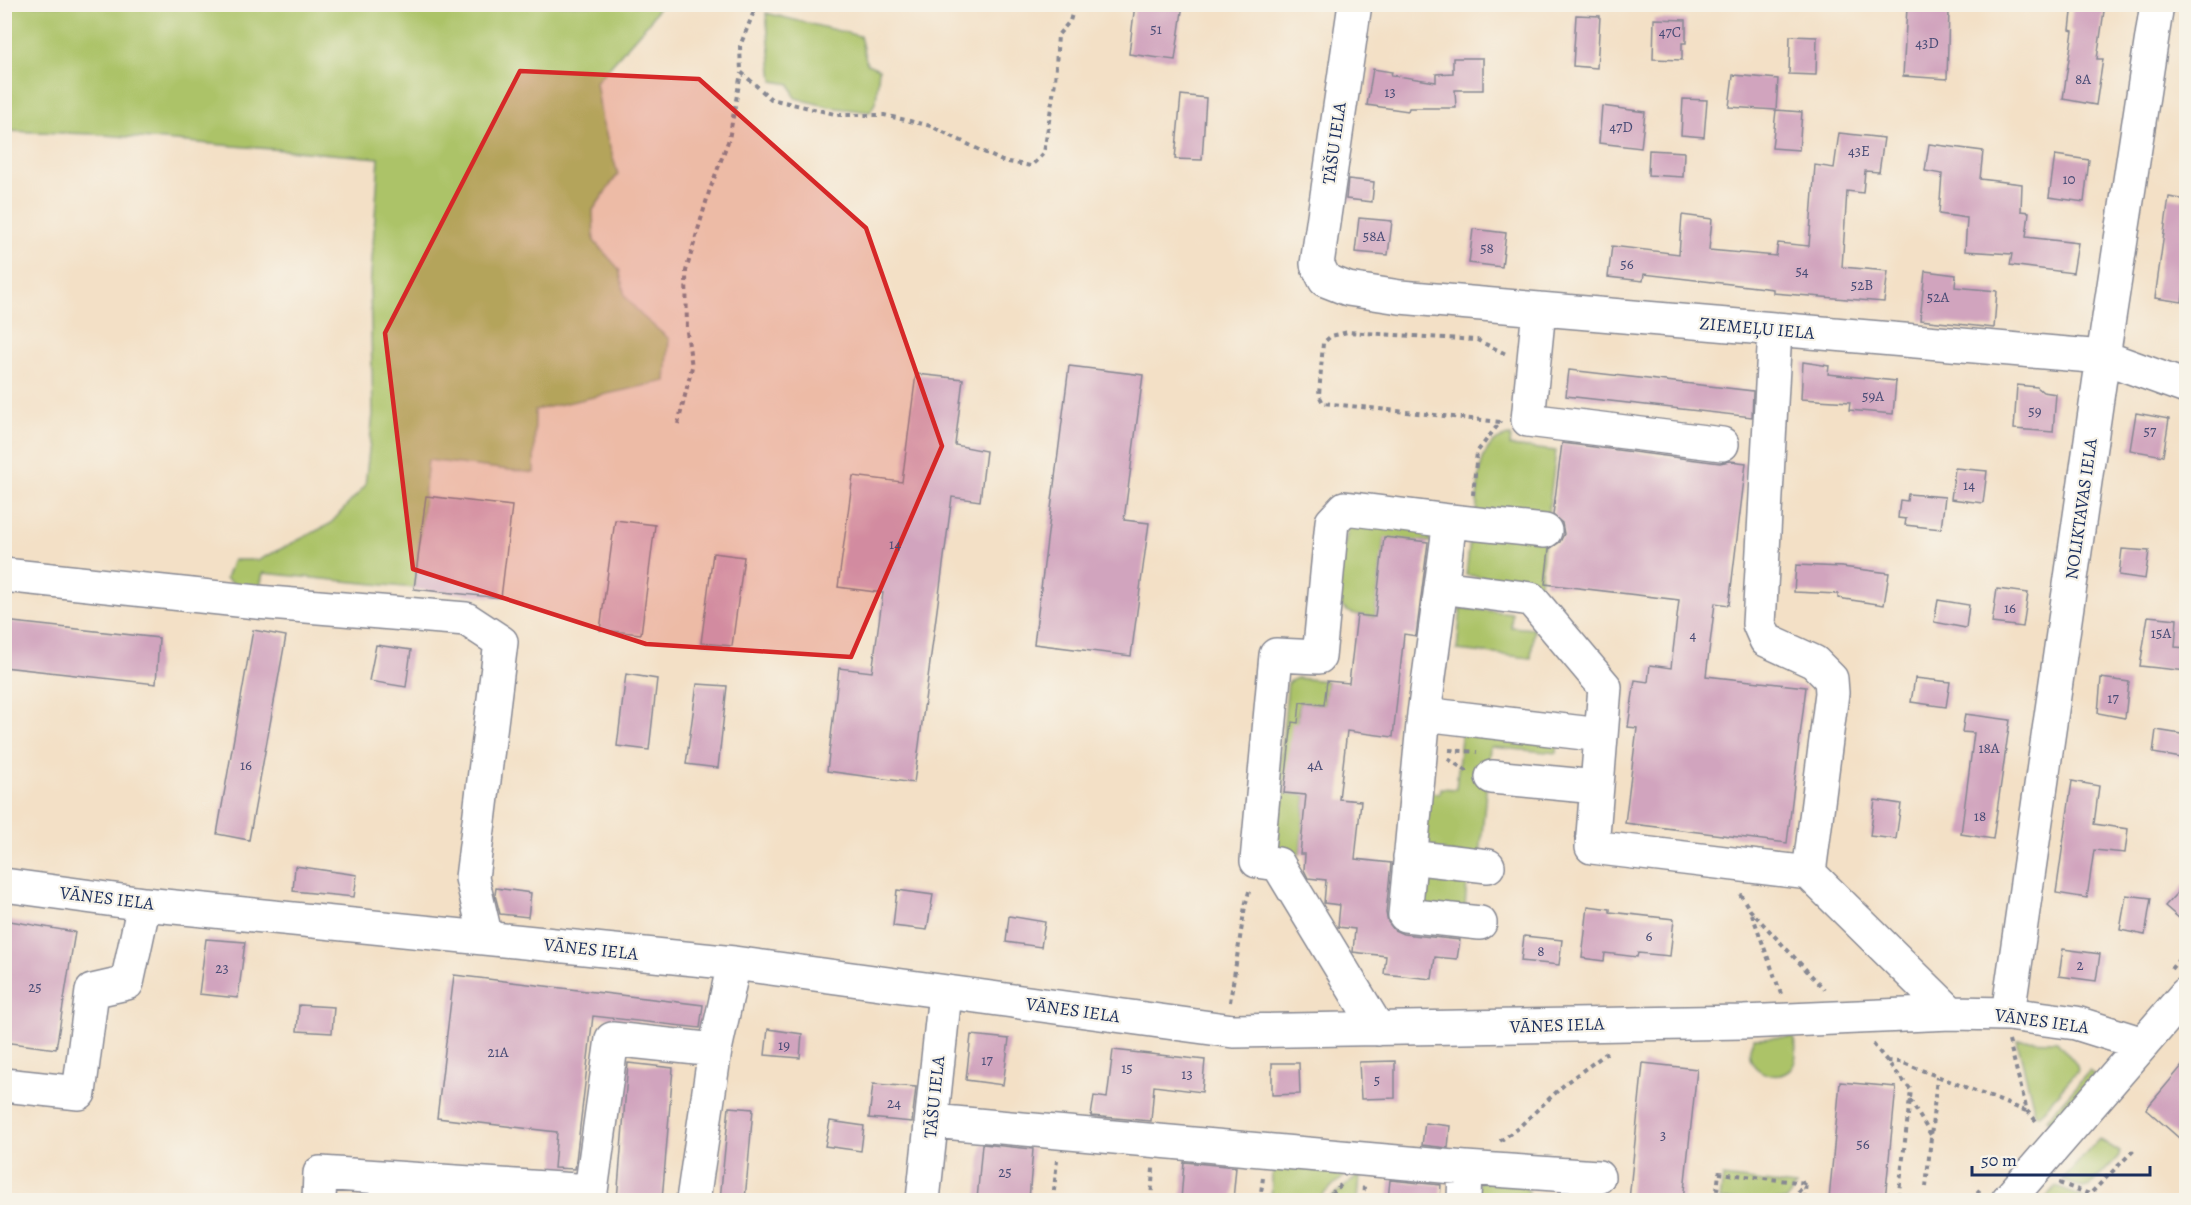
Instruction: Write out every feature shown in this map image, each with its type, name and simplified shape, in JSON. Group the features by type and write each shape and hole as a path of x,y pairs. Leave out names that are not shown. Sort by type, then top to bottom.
{"street":[{"name":"TĀŠU IELA","path":"1325,280 1317,264 1355,4"},
{"name":"NOLIKTAVAS IELA","path":"2008,1014 2103,357 2157,4"},
{"name":"ZIEMEĻU IELA","path":"1325,280 1348,289 1400,297 2103,357 2187,387"},
{"path":"1524,308 1528,420 1722,444"},
{"path":"1775,330 1759,624 1766,640 1814,662 1831,679 1832,693 1809,873"},
{"path":"1378,1029 1278,864 1257,861 1276,655 1319,657 1332,522 1345,508 1545,531"},
{"path":"1460,522 1441,587 1424,714 1425,748 1410,857 1405,915 1480,923"},
{"path":"4,575 258,603 466,619 501,642 472,878 486,938"},
{"path":"1441,587 1531,599 1605,687 1592,847 1809,873 1951,1013"},
{"path":"1424,714 1601,735"},
{"path":"1492,777 1596,787"},
{"path":"1410,857 1488,866"},
{"name":"VĀNES IELA","path":"4,885 144,904 734,963 1225,1030 1790,1020 1951,1013 2008,1014 2076,1023 2143,1044"},
{"path":"4,1085 79,1093 92,991 127,983 144,904"},
{"path":"693,1200 715,1050 734,963"},
{"name":"TĀŠU IELA","path":"923,1200 945,993"},
{"path":"2008,1200 2187,994"},
{"path":"319,1200 320,1173 591,1191 612,1039 715,1050"},
{"path":"932,1121 1465,1168 1598,1177"},
{"path":"1464,1200 1465,1168"}],"path":[{"path":"678,424 692,367 687,332 686,271 709,192 729,139 741,72 740,46 757,4"},
{"path":"741,72 771,99 839,115 884,115 931,126 1002,161 1031,166 1044,153 1055,82 1058,34 1070,21 1074,7"},
{"path":"1505,365 1506,354 1524,308"},
{"path":"1501,422 1323,403 1319,395 1323,343 1331,336 1348,332 1477,340 1506,354"},
{"path":"1460,522 1477,452 1501,422 1502,411"},
{"path":"1425,748 1494,753 1491,785 1425,748"},
{"path":"1225,1030 1245,906 1257,861"},
{"path":"1750,910 1790,1020"},
{"path":"1465,1168 1518,1128 1567,1082 1613,1048"},
{"path":"1887,1061 1901,1062 2027,1111"},
{"path":"1926,1187 1937,1077"},
{"path":"1910,1100 1932,1136"},
{"path":"1053,1200 1059,1132"},
{"path":"2089,1200 2090,1194 2136,1148"},
{"path":"1716,1200 1719,1173 1806,1183"},
{"path":"2055,1182 2090,1194"},
{"path":"1792,1200 1806,1183"},
{"path":"1804,1200 1806,1183"}],"highlighted area":[{"path":"520,71 699,79 866,228 942,446 851,657 646,644 413,569 385,333"}],"green space":[{"path":"5,5 660,5 649,22 596,82 602,121 618,174 593,210 594,241 619,269 625,296 641,315 669,339 666,381 535,410 534,473 428,460 414,588 263,573 259,592 242,590 226,578 233,560 259,560 330,524 365,486 373,414 370,289 379,158 92,134 5,131"},
{"path":"766,13 860,36 867,64 879,69 876,101 870,112 829,107 795,98 790,84 773,81"},
{"path":"1511,436 1510,446 1556,451 1547,522 1476,514 1479,478 1485,454 1499,439"},
{"path":"1350,521 1429,531 1430,542 1384,538 1375,617 1348,612 1339,604 1336,597 1334,589"},
{"path":"1471,531 1545,535 1540,584 1466,575"},
{"path":"1461,608 1512,613 1511,627 1534,629 1531,658 1457,650"},
{"path":"1297,678 1327,681 1324,705 1300,702 1285,793 1306,795 1300,854 1272,850 1288,682"},
{"path":"1462,727 1558,742 1557,753 1490,747 1480,856 1420,850 1425,792 1440,793 1441,788 1456,789"},
{"path":"1419,868 1468,872 1464,918 1415,913"},
{"path":"1792,1037 1796,1055 1793,1066 1786,1073 1766,1074 1751,1061 1750,1051 1754,1038"},
{"path":"2017,1040 2057,1041 2077,1065 2078,1070 2039,1115 2035,1113"},
{"path":"2090,1070 2095,1075 2052,1124 2047,1119"},
{"path":"2099,1139 2120,1152 2119,1156 2090,1186 2083,1188 2062,1180"},
{"path":"1277,1167 1352,1170 1316,1200 1271,1200 1272,1175"},
{"path":"1360,1174 1358,1200 1328,1200"},
{"path":"1723,1177 1796,1186 1786,1200 1720,1200"},
{"path":"1479,1181 1524,1185 1529,1192 1529,1200 1477,1200"},
{"path":"2056,1187 2080,1196 2084,1200 2044,1200"}],"building":[{"path":"1135,4 1183,4 1175,60 1129,54"},
{"path":"2073,4 2105,4 2097,59 2103,59 2096,105 2063,99 2073,31 2070,30"},
{"path":"1907,8 1949,10 1947,79 1903,76"},
{"path":"1576,15 1600,16 1597,68 1573,66"},
{"path":"1654,19 1686,20 1686,43 1682,43 1682,60 1653,59"},
{"path":"1790,36 1817,37 1816,75 1789,74"},
{"path":"1453,58 1483,58 1483,90 1455,90 1456,108 1409,108 1408,111 1367,105 1373,69 1392,72 1391,75 1436,82 1436,74 1453,73"},
{"path":"1733,75 1778,79 1776,110 1729,107"},
{"path":"1181,95 1206,98 1202,160 1175,159"},
{"path":"1683,99 1707,100 1704,137 1681,135"},
{"path":"1602,106 1645,112 1641,148 1599,143"},
{"path":"1776,110 1802,112 1799,150 1772,148"},
{"path":"1839,133 1884,138 1879,172 1865,171 1863,193 1847,191 1842,267 1888,271 1884,302 1773,293 1773,289 1644,274 1643,281 1608,277 1612,246 1679,254 1682,215 1712,219 1709,250 1776,256 1778,243 1809,246 1815,165 1834,168"},
{"path":"1929,144 1983,151 1980,179 2022,184 2021,211 2029,212 2026,237 2078,243 2073,273 2010,265 2012,254 1965,251 1967,218 1939,214 1942,174 1925,171"},
{"path":"1649,150 1684,152 1683,177 1648,175"},
{"path":"2055,155 2089,160 2084,202 2049,197"},
{"path":"1348,179 1374,182 1372,202 1346,199"},
{"path":"2169,197 2187,200 2187,272 2182,302 2155,298"},
{"path":"1359,218 1392,221 1388,255 1355,252"},
{"path":"1473,229 1506,233 1502,267 1469,263"},
{"path":"1925,271 1956,275 1955,287 1997,291 1994,328 1920,320"},
{"path":"1803,362 1829,366 1828,374 1896,381 1893,414 1849,410 1850,402 1801,399"},
{"path":"1069,366 1143,375 1124,520 1149,523 1131,656 1034,644"},
{"path":"1569,370 1753,391 1752,417 1566,396"},
{"path":"916,374 963,379 955,445 986,451 980,501 952,497 914,783 827,771 839,668 872,672 883,593 838,587 853,476 902,482"},
{"path":"2017,385 2037,387 2043,392 2056,394 2053,432 2014,429"},
{"path":"2136,413 2169,419 2163,456 2130,450"},
{"path":"1562,443 1720,463 1730,461 1746,463 1729,605 1715,603 1706,676 1806,687 1787,843 1625,823 1637,728 1628,727 1635,680 1648,682 1650,665 1671,668 1679,600 1545,584 1549,549 1560,542 1564,534 1562,523 1553,515"},
{"path":"1955,468 1987,471 1983,503 1951,499"},
{"path":"1908,494 1945,497 1941,529 1905,525 1906,519 1898,518 1900,500 1907,501"},
{"path":"426,496 512,506 501,598 414,589"},
{"path":"615,520 655,525 641,634 600,630"},
{"path":"1384,537 1428,542 1416,636 1404,634 1393,737 1347,731 1339,799 1361,801 1355,859 1391,863 1386,913 1388,922 1394,930 1403,934 1460,940 1457,959 1435,957 1432,979 1384,974 1386,956 1353,952 1355,929 1338,927 1340,905 1324,903 1326,880 1308,878 1304,870 1305,854 1300,854 1306,795 1284,793 1292,722 1298,723 1300,702 1324,705 1327,681 1349,683 1357,615 1375,617"},
{"path":"2122,549 2149,551 2145,579 2119,575"},
{"path":"713,553 744,557 732,646 701,643"},
{"path":"1796,565 1842,567 1889,573 1884,605 1838,598 1838,594 1794,592"},
{"path":"1997,589 2028,593 2023,627 1992,623"},
{"path":"1938,600 1969,605 1966,628 1934,622"},
{"path":"2148,616 2177,619 2175,647 2187,648 2187,671 2140,666"},
{"path":"4,621 159,638 156,684 4,667"},
{"path":"253,630 286,636 249,840 217,834"},
{"path":"376,645 411,650 406,687 369,681"},
{"path":"626,674 657,679 649,750 617,746"},
{"path":"1915,678 1950,682 1946,707 1911,702"},
{"path":"2101,678 2129,682 2125,718 2098,713"},
{"path":"697,684 727,686 718,768 686,764"},
{"path":"1965,714 2010,720 1993,839 1961,834 1974,733 1962,732"},
{"path":"2156,730 2187,735 2187,759 2153,753"},
{"path":"2072,781 2099,786 2094,824 2128,829 2125,853 2094,850 2087,898 2056,893"},
{"path":"1875,800 1901,804 1896,839 1870,836"},
{"path":"295,866 357,875 354,897 293,891"},
{"path":"2187,882 2187,925 2165,906"},
{"path":"496,888 531,893 528,917 500,914 495,895"},
{"path":"897,890 933,895 927,930 893,926"},
{"path":"2126,895 2151,898 2145,935 2120,930"},
{"path":"1588,906 1610,909 1610,912 1674,919 1670,956 1638,953 1637,957 1605,953 1604,961 1582,958"},
{"path":"1009,916 1045,922 1041,947 1006,942"},
{"path":"4,920 75,932 56,1049 4,1042"},
{"path":"1524,936 1562,940 1559,965 1521,961"},
{"path":"206,939 245,942 238,998 199,994"},
{"path":"2063,949 2100,954 2096,981 2059,976"},
{"path":"454,975 703,1005 700,1028 593,1016 575,1169 554,1168 557,1132 437,1118"},
{"path":"299,1005 334,1007 332,1033 297,1031"},
{"path":"768,1029 802,1034 800,1058 765,1055"},
{"path":"971,1035 1009,1039 1003,1085 966,1080"},
{"path":"1113,1050 1205,1060 1202,1092 1154,1086 1151,1121 1091,1116 1094,1096 1107,1098"},
{"path":"2187,1060 2187,1145 2146,1109"},
{"path":"1395,1061 1395,1098 1361,1099 1359,1062"},
{"path":"628,1063 673,1068 662,1200 617,1200"},
{"path":"1272,1063 1299,1063 1300,1094 1272,1095"},
{"path":"1643,1063 1697,1069 1683,1200 1629,1200"},
{"path":"1840,1082 1896,1087 1885,1200 1829,1200"},
{"path":"873,1084 916,1087 912,1122 869,1118"},
{"path":"729,1107 753,1109 745,1200 720,1200"},
{"path":"830,1121 864,1126 861,1151 825,1146"},
{"path":"1425,1123 1450,1126 1448,1148 1422,1145"},
{"path":"982,1144 1033,1149 1029,1200 977,1200"},
{"path":"1184,1162 1236,1167 1233,1200 1181,1200"},
{"path":"1390,1180 1441,1185 1440,1200 1388,1200"}]}
